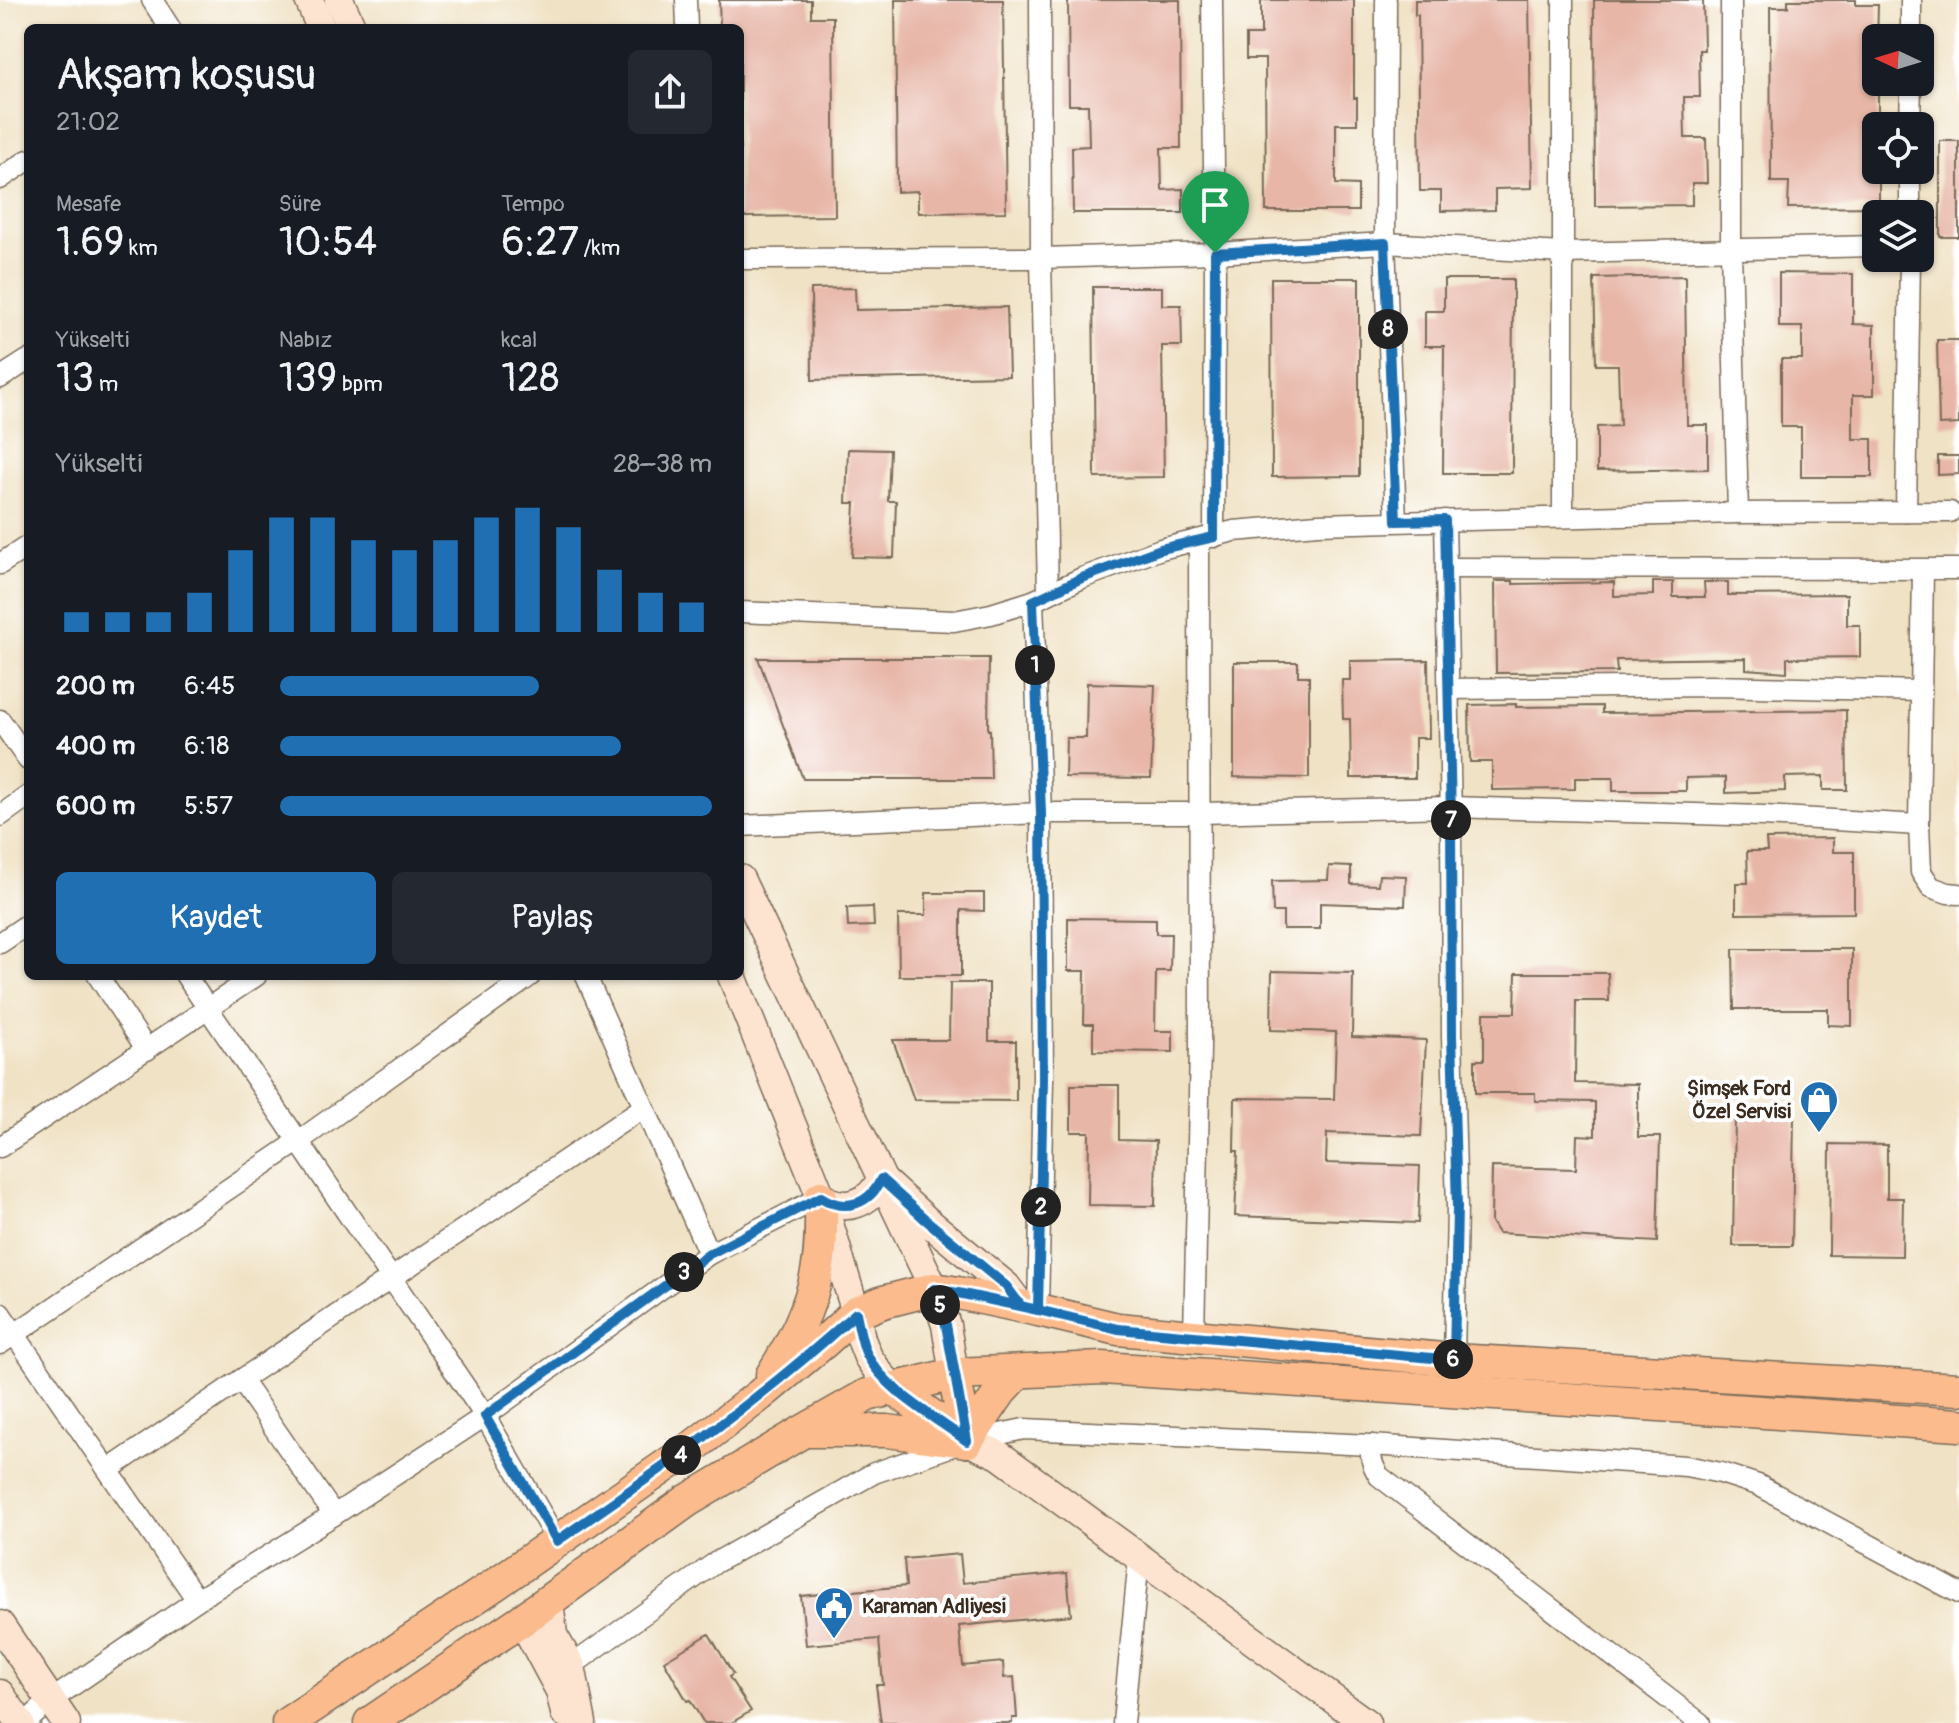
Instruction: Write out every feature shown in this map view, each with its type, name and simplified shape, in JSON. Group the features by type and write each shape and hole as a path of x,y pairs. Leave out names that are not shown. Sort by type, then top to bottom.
{"main road":[{"path":"309,0 319,24"},
{"path":"339,0 350,24"},
{"path":"744,888 934,1289 946,1325 967,1441"},
{"path":"734,980 821,1197 861,1339 868,1357 880,1374 893,1388 967,1441 999,1455 1366,1723"},
{"path":"881,1179 1030,1308"},
{"path":"821,1197 836,1205 853,1205 874,1193 881,1179"},
{"path":"760,1395 789,1348 810,1303 820,1245 821,1197"},
{"path":"288,1723 694,1446 760,1395 856,1313 883,1302 934,1289 1118,1329 1454,1360 1959,1389"},
{"path":"370,1723 522,1620 687,1501 802,1432 867,1395 954,1374 1103,1368 1959,1425"},
{"path":"967,1441 1001,1391 1019,1372"},
{"path":"802,1432 887,1431 967,1441"},
{"path":"549,1601 553,1635 571,1666 582,1723"},
{"path":"522,1620 560,1691 567,1723"},
{"path":"0,1625 58,1712"},
{"path":"0,1694 22,1723"}],"street":[{"path":"152,0 167,24"},
{"path":"686,0 687,24"},
{"path":"1030,1308 1043,1079 1040,0"},
{"path":"1194,1336 1200,1047 1200,813 1215,253 1212,0"},
{"path":"1386,0 1385,243 1396,521"},
{"path":"1563,0 1563,517"},
{"path":"1731,0 1731,249 1738,513"},
{"path":"1911,0 1911,24"},
{"path":"0,179 24,163"},
{"path":"744,259 1041,258 1215,253 1385,243 1563,253 1862,246"},
{"path":"1906,512 1910,272"},
{"path":"0,378 24,363"},
{"path":"744,612 954,621 991,614 1040,598 1082,578 1161,549 1234,531 1304,525 1738,513 1956,513"},
{"path":"1445,520 1457,1207 1454,1360"},
{"path":"1,561 24,548"},
{"path":"1446,568 1959,569"},
{"path":"1923,570 1921,872 1931,887 1959,894"},
{"path":"1449,689 1712,686 1921,691"},
{"path":"0,720 24,754"},
{"path":"0,816 24,799"},
{"path":"744,826 1041,813 1451,807 1764,816 1919,825"},
{"path":"0,943 24,927"},
{"path":"101,980 147,1050"},
{"path":"189,980 485,1416 557,1541"},
{"path":"0,1147 250,980"},
{"path":"7,1339 299,1141 524,980"},
{"path":"588,980 709,1254"},
{"path":"108,1470 644,1107"},
{"path":"22,1723 58,1712 197,1600 485,1416 709,1254 821,1197"},
{"path":"0,1313 7,1339 108,1470 197,1600"},
{"path":"241,1380 334,1515"},
{"path":"571,1666 715,1563 874,1473 967,1441 1024,1429 1371,1445 1686,1466 1758,1485 1959,1593"},
{"path":"1371,1445 1372,1466 1379,1476 1700,1723"},
{"path":"1123,1723 1139,1558"}],"building":[{"path":"719,0 811,0 811,17 833,17 835,216 744,217 744,24 720,24"},
{"path":"895,0 1003,0 1006,212 918,213 918,191 897,192"},
{"path":"1068,0 1180,0 1181,148 1161,148 1162,190 1183,189 1183,213 1073,213 1072,147 1089,146 1088,105 1069,105"},
{"path":"1261,0 1354,0 1357,124 1336,124 1336,184 1358,185 1358,211 1266,211 1265,59 1246,59 1246,35 1261,35"},
{"path":"1415,0 1529,0 1532,188 1495,189 1495,210 1441,211 1441,191 1420,191 1418,15 1415,15"},
{"path":"1594,0 1703,0 1704,50 1699,50 1700,97 1684,97 1685,138 1706,138 1707,183 1692,183 1692,205 1595,206"},
{"path":"1788,0 1856,0 1856,5 1878,5 1878,24 1862,24 1862,96 1878,96 1878,112 1862,112 1862,184 1879,184 1879,200 1862,200 1862,207 1788,208 1789,182 1771,182 1770,7 1788,7"},
{"path":"1940,141 1959,141 1959,237 1940,237"},
{"path":"1779,273 1853,274 1853,324 1874,325 1874,395 1853,395 1853,439 1872,439 1872,477 1801,477 1801,427 1781,427 1781,359 1802,359 1802,327 1779,327"},
{"path":"1685,276 1687,425 1708,425 1708,469 1597,471 1597,427 1620,426 1618,365 1596,365 1594,278"},
{"path":"1271,278 1359,278 1359,476 1272,477"},
{"path":"1444,279 1513,279 1512,473 1443,473 1444,346 1425,346 1425,311 1444,311"},
{"path":"1093,287 1162,287 1162,305 1181,305 1182,346 1162,346 1164,477 1095,478"},
{"path":"855,288 856,310 1007,307 1009,376 812,380 811,289"},
{"path":"1937,340 1959,340 1959,424 1939,425"},
{"path":"848,449 890,450 888,501 896,501 894,558 852,557 855,503 846,503"},
{"path":"1938,456 1959,456 1959,474 1938,475"},
{"path":"1495,581 1513,581 1513,584 1614,582 1614,596 1653,595 1653,582 1673,582 1673,597 1705,597 1704,582 1728,582 1728,595 1847,594 1847,625 1860,625 1860,657 1787,658 1787,672 1746,669 1746,658 1616,660 1617,672 1496,673"},
{"path":"758,658 989,658 991,779 803,779"},
{"path":"1428,660 1429,738 1415,738 1415,778 1351,778 1350,719 1343,719 1342,680 1350,680 1350,661"},
{"path":"1234,662 1298,662 1298,676 1309,676 1309,778 1234,777"},
{"path":"1087,683 1155,685 1151,778 1065,777 1066,738 1086,738"},
{"path":"1516,704 1516,707 1602,706 1602,713 1846,710 1847,790 1823,790 1823,776 1785,777 1785,791 1726,793 1726,777 1686,778 1686,791 1613,791 1613,778 1575,778 1575,789 1492,790 1492,762 1470,762 1469,705"},
{"path":"1833,838 1833,852 1854,852 1854,913 1736,914 1736,883 1748,883 1747,851 1767,851 1766,839"},
{"path":"1329,866 1351,867 1351,884 1378,885 1379,875 1406,876 1405,906 1320,903 1320,929 1283,929 1283,912 1273,912 1272,881 1328,880"},
{"path":"926,893 984,893 984,911 961,910 961,976 899,976 898,915 926,915"},
{"path":"873,907 874,926 848,927 847,908"},
{"path":"1068,918 1156,919 1156,934 1171,934 1170,971 1156,971 1155,1031 1173,1031 1173,1052 1093,1051 1093,1024 1084,1024 1085,971 1068,971"},
{"path":"1733,949 1852,949 1852,1026 1828,1025 1828,1009 1734,1009"},
{"path":"1272,971 1353,973 1352,1037 1426,1040 1421,1136 1327,1133 1326,1163 1420,1166 1418,1223 1235,1216 1238,1151 1234,1151 1235,1098 1334,1099 1336,1032 1271,1030"},
{"path":"1516,973 1608,973 1609,1001 1576,1001 1575,1083 1638,1084 1638,1137 1660,1137 1657,1242 1498,1233 1491,1222 1492,1167 1576,1169 1577,1135 1595,1136 1595,1102 1535,1101 1535,1093 1475,1093 1475,1060 1484,1060 1484,1013 1515,1013"},
{"path":"950,983 989,983 989,1041 1016,1041 1016,1101 914,1100 893,1040 949,1040"},
{"path":"1071,1085 1119,1085 1119,1140 1156,1141 1155,1206 1088,1205 1089,1132 1071,1132"},
{"path":"1735,1114 1794,1115 1792,1246 1733,1246"},
{"path":"1830,1144 1887,1145 1887,1198 1903,1198 1902,1256 1829,1255"},
{"name":"Karaman Adliyesi","path":"960,1554 963,1583 1067,1573 1071,1615 959,1626 963,1666 1003,1662 1004,1678 1014,1677 1017,1718 1012,1718 1012,1723 881,1723 876,1685 883,1685 879,1639 806,1645 801,1596 906,1586 904,1559"},
{"path":"709,1634 733,1674 729,1677 751,1711 731,1723 704,1723 664,1661"}],"place":[{"name":"Şimşek Ford Özel Servisi","path":"1819,1134"},
{"name":"Karaman Adliyesi","path":"834,1640"}],"route":[{"path":"1385,243 1396,521 1445,520 1457,1207 1454,1360 1118,1329 934,1289 946,1325 967,1441 893,1388 880,1374 868,1357 856,1313 760,1395 694,1446 557,1541 485,1416 709,1254 821,1197 836,1205 853,1205 874,1193 881,1179 1006,1286 1021,1306 1038,1310 1043,1079 1041,813 1033,601 1082,578 1161,549 1214,537 1215,253 1385,243"}]}
